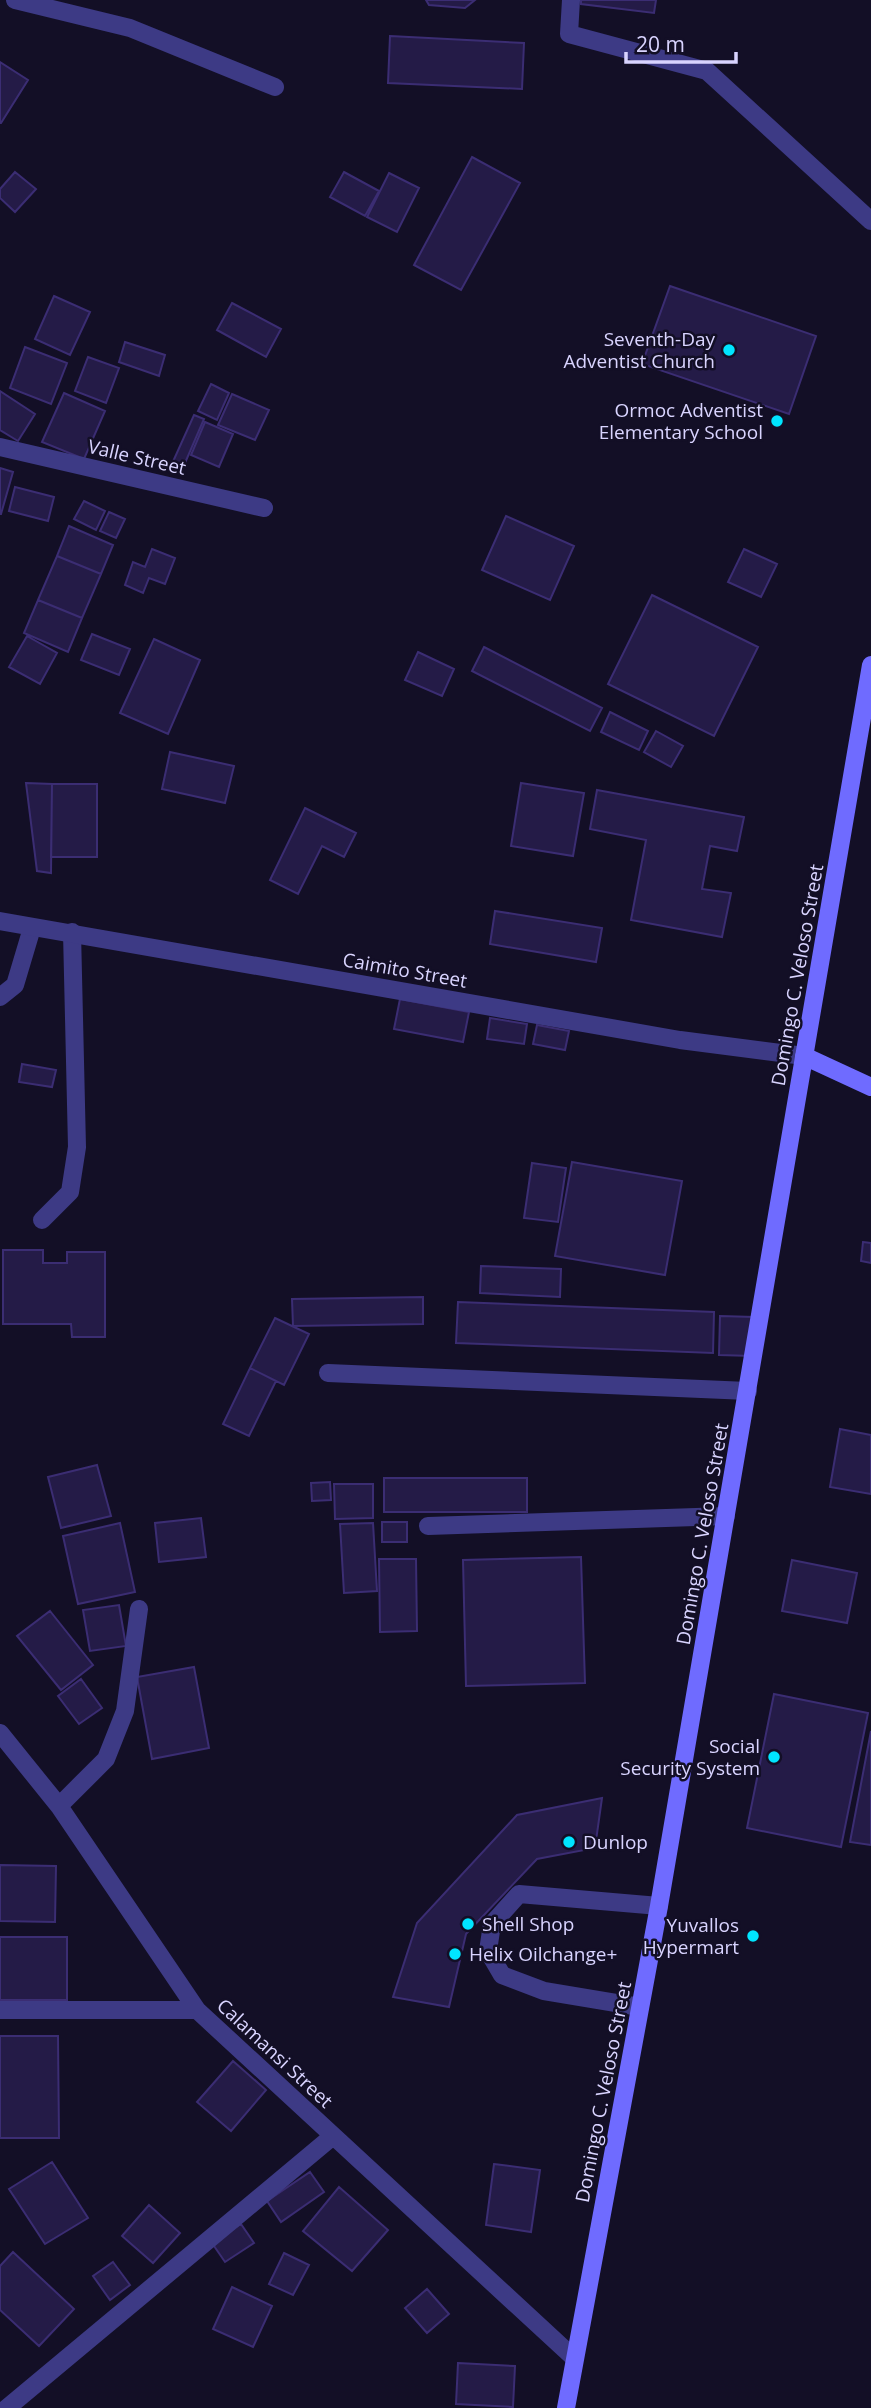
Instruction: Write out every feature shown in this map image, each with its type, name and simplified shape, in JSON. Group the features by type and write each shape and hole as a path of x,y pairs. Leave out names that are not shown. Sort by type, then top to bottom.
{"main road":[{"name":"Domingo C. Veloso Street","path":"566,2408 659,1906 871,665"},
{"path":"804,1056 871,1087"}],"street":[{"path":"15,0 130,28 275,87"},
{"path":"571,0 569,34 707,71 871,221"},
{"name":"Valle Street","path":"0,447 264,508"},
{"name":"Caimito Street","path":"0,921 666,1037 804,1056"},
{"path":"0,997 15,985 32,928"},
{"path":"42,1220 70,1192 78,1147 72,932"},
{"path":"328,1373 748,1391"},
{"path":"428,1526 726,1516"},
{"path":"59,1806 106,1759 125,1711 139,1609"},
{"name":"Calamansi Street","path":"0,1733 59,1806 197,2010 574,2358"},
{"path":"640,2007 544,1991 502,1975 488,1951 492,1924 519,1894 659,1906"},
{"path":"0,2010 197,2010"},
{"path":"8,2408 333,2136"}],"building":[{"path":"426,0 475,0 465,8 429,5"},
{"path":"581,0 656,0 654,13 581,4"},
{"path":"390,36 524,43 522,89 388,83"},
{"path":"0,62 28,80 1,123 0,123"},
{"path":"472,157 520,183 461,290 414,265"},
{"path":"15,172 36,189 15,212 0,198 0,189"},
{"path":"344,172 379,191 365,216 330,197"},
{"path":"389,173 419,188 397,232 367,217"},
{"name":"Seventh-Day Adventist Church","path":"670,286 816,336 789,414 642,364"},
{"path":"54,296 90,312 70,355 35,339"},
{"path":"232,303 281,329 266,357 217,330"},
{"path":"125,342 165,355 159,376 119,362"},
{"path":"25,347 67,363 51,404 10,388"},
{"path":"88,357 119,368 106,403 75,391"},
{"path":"211,384 229,393 217,420 198,411"},
{"path":"0,391 35,414 18,441 0,430"},
{"path":"64,393 105,411 84,459 42,442"},
{"path":"232,394 269,410 255,440 218,425"},
{"path":"194,415 204,419 182,470 171,466"},
{"path":"205,422 233,434 219,467 191,455"},
{"path":"0,468 13,472 1,514 0,514"},
{"path":"15,487 54,497 48,521 9,511"},
{"path":"84,501 105,511 96,530 74,519"},
{"path":"109,512 125,519 116,538 100,531"},
{"path":"506,516 574,546 550,600 482,570"},
{"path":"69,526 113,545 101,574 57,556"},
{"path":"152,549 175,558 165,584 149,578 143,593 125,585 133,562 145,567"},
{"path":"744,549 777,564 761,597 728,582"},
{"path":"57,556 101,574 82,618 38,600"},
{"path":"652,595 758,647 714,736 608,684"},
{"path":"38,600 82,618 68,652 24,633"},
{"path":"92,634 130,649 119,675 81,660"},
{"path":"27,636 57,653 40,684 9,667"},
{"path":"154,639 200,660 168,734 120,713"},
{"path":"484,647 602,708 590,731 472,671"},
{"path":"418,652 454,669 442,696 405,680"},
{"path":"610,712 648,731 639,750 601,732"},
{"path":"656,731 683,746 671,767 644,752"},
{"path":"170,752 234,766 225,803 162,789"},
{"path":"26,783 52,784 51,873 37,871"},
{"path":"521,783 584,793 573,856 511,846"},
{"path":"52,784 97,784 97,857 51,857"},
{"path":"597,790 744,817 737,851 710,846 702,889 731,893 722,937 631,920 646,840 590,829"},
{"path":"305,808 356,833 344,857 322,846 298,894 270,880"},
{"path":"495,911 602,928 596,962 490,944"},
{"path":"400,999 469,1012 463,1042 394,1029"},
{"path":"490,1018 527,1024 524,1044 487,1039"},
{"path":"537,1025 569,1031 565,1050 533,1044"},
{"path":"22,1064 56,1070 52,1087 19,1082"},
{"path":"572,1162 682,1181 665,1275 555,1256"},
{"path":"532,1163 566,1168 558,1222 524,1218"},
{"path":"863,1242 871,1243 871,1263 861,1261"},
{"path":"3,1250 43,1250 43,1263 67,1263 67,1252 105,1252 105,1337 72,1337 71,1324 3,1324"},
{"path":"481,1266 561,1269 560,1297 480,1293"},
{"path":"423,1297 423,1324 293,1326 292,1299"},
{"path":"458,1302 714,1312 713,1353 456,1343"},
{"path":"720,1316 754,1317 753,1356 719,1355"},
{"path":"275,1318 309,1334 284,1385 250,1368"},
{"path":"250,1368 276,1381 249,1436 223,1424"},
{"path":"840,1429 871,1435 871,1494 830,1487"},
{"path":"97,1465 111,1516 61,1528 48,1477"},
{"path":"384,1478 527,1478 527,1512 384,1512"},
{"path":"330,1482 331,1500 312,1501 311,1483"},
{"path":"334,1484 373,1484 373,1518 335,1519"},
{"path":"201,1518 206,1557 159,1562 155,1523"},
{"path":"382,1522 407,1522 407,1542 382,1542"},
{"path":"120,1523 135,1592 78,1604 63,1536"},
{"path":"373,1523 377,1591 344,1593 340,1524"},
{"path":"581,1557 585,1683 466,1686 463,1560"},
{"path":"379,1559 416,1559 417,1631 380,1632"},
{"path":"792,1560 857,1573 847,1623 782,1611"},
{"path":"119,1605 126,1646 90,1651 83,1610"},
{"path":"50,1611 93,1665 61,1690 17,1636"},
{"path":"194,1667 209,1748 152,1759 137,1677"},
{"path":"81,1679 102,1708 79,1724 58,1696"},
{"path":"774,1694 868,1713 841,1847 747,1828"},
{"path":"871,1731 871,1845 850,1842"},
{"path":"602,1798 595,1848 537,1859 466,1934 449,2007 393,1997 417,1923 517,1815"},
{"path":"0,1865 56,1866 55,1922 0,1921"},
{"path":"0,1937 67,1937 67,2000 0,2000"},
{"path":"0,2036 58,2036 59,2138 0,2138"},
{"path":"233,2061 266,2090 231,2131 197,2102"},
{"path":"52,2162 88,2218 45,2244 9,2189"},
{"path":"494,2164 540,2170 531,2232 486,2225"},
{"path":"310,2172 324,2192 281,2222 267,2201"},
{"path":"339,2187 388,2230 352,2271 303,2231"},
{"path":"149,2205 180,2233 153,2263 122,2236"},
{"path":"241,2224 254,2243 225,2262 212,2243"},
{"path":"13,2252 74,2309 39,2346 0,2310 0,2266"},
{"path":"284,2253 309,2265 293,2295 269,2284"},
{"path":"113,2262 130,2285 110,2300 93,2276"},
{"path":"232,2287 272,2306 253,2347 213,2329"},
{"path":"427,2289 449,2314 427,2333 405,2308"},
{"path":"458,2363 515,2366 513,2407 456,2404"}],"place":[{"name":"Seventh-Day Adventist Church","path":"729,350"},
{"name":"Ormoc Adventist Elementary School","path":"777,421"},
{"name":"Social Security System","path":"774,1757"},
{"name":"Dunlop","path":"569,1842"},
{"name":"Shell Shop","path":"468,1924"},
{"name":"Yuvallos Hypermart","path":"753,1936"},
{"name":"Helix Oilchange+","path":"455,1954"}]}
